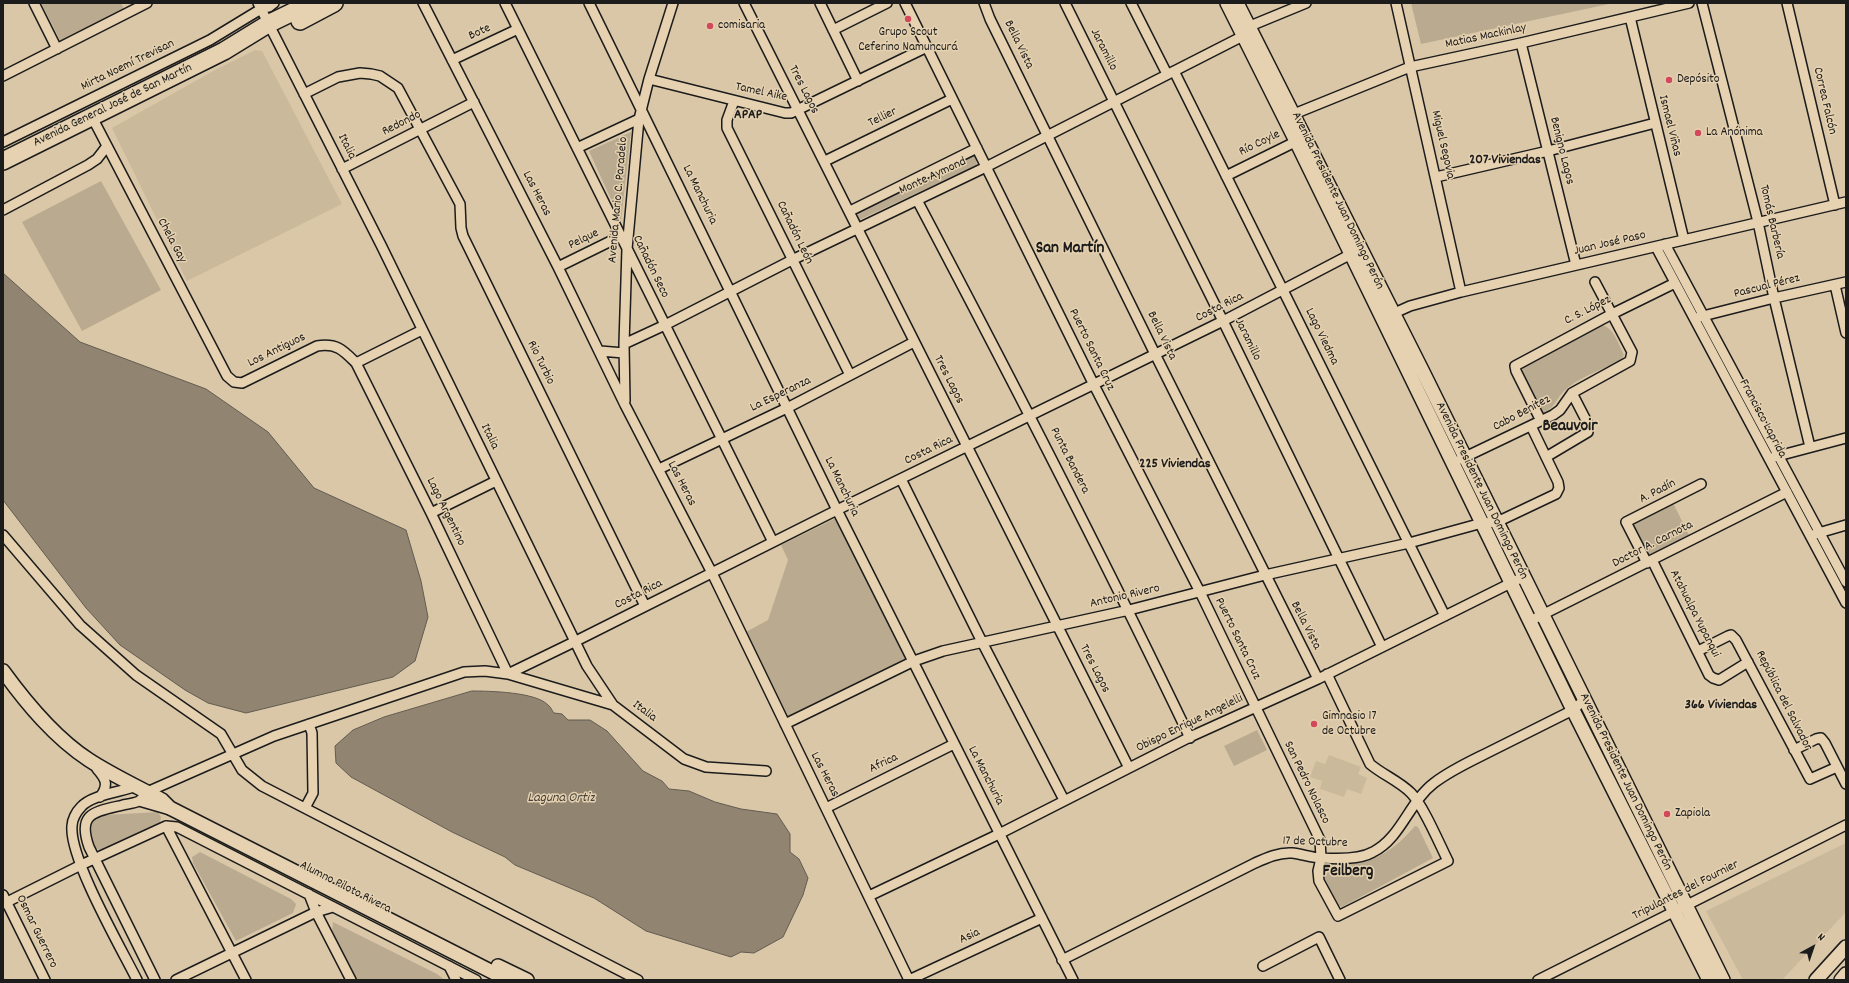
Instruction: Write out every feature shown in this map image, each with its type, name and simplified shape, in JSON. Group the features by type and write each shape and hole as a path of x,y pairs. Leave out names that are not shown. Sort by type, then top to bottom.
{"highway":[{"name":"Avenida General José de San Martín","path":"271,29 310,3"},
{"name":"Avenida General José de San Martín","path":"3,161 224,51 271,29 334,3"}],"main road":[{"name":"Avenida Presidente Juan Domingo Perón","path":"1227,3 1247,32 1388,316 1464,457 1497,522 1518,580 1536,618 1573,710 1680,909 1723,980"},
{"name":"Avenida Presidente Juan Domingo Perón","path":"1237,3 1247,32"},
{"name":"Avenida Presidente Juan Domingo Perón","path":"1388,316 1453,463 1482,523 1518,580"},
{"name":"Avenida Presidente Juan Domingo Perón","path":"1536,618 1584,700 1680,909 1709,980"},
{"name":"Alumno Piloto Rivera","path":"3,671 52,730 89,760 141,793 162,800 172,801 527,980"},
{"name":"Alumno Piloto Rivera","path":"162,800 170,808 182,815 508,980"},
{"path":"1816,980 1846,947"},
{"path":"1841,980 1846,974"}],"street":[{"path":"34,3 57,48"},
{"path":"3,76 57,48 128,7 147,3"},
{"name":"Mirta Noemí Trevisan","path":"3,142 210,40 259,6 269,7 274,3"},
{"name":"Las Heras","path":"423,3 558,267 625,405 712,573 909,980"},
{"name":"Cañadón Seco","path":"505,3 773,542"},
{"name":"La Manchuria","path":"589,3 788,407 837,510 1073,980"},
{"name":"Tres Lagos","path":"744,3 1129,768"},
{"path":"820,3 858,81"},
{"path":"833,30 887,3"},
{"name":"Puerto Santa Cruz","path":"905,3 1094,385 1200,592 1256,707"},
{"name":"Bella Vista","path":"984,3 1155,354 1318,679"},
{"name":"Jaramillo","path":"1065,3 1224,321 1382,647"},
{"name":"Lago Viedma","path":"1131,3 1171,72 1226,176 1445,616"},
{"name":"Monte Aymond","path":"624,349 665,325 792,260 986,167 1171,72 1247,32 1254,24 1306,3"},
{"name":"Miguel Segovia","path":"1396,3 1461,292"},
{"name":"Matias Mackinlay","path":"1291,118 1410,67 1521,43 1690,3"},
{"name":"Tomás Barbería","path":"1702,3 1758,222 1774,298 1810,447"},
{"name":"Correa Falcón","path":"1787,3 1835,205"},
{"name":"Italia","path":"259,6 342,169 587,666 613,705 684,759 694,764 724,770 766,771"},
{"name":"Avenida Mario C. Paradelo","path":"625,405 624,349 627,249 639,119 670,6"},
{"name":"Ismael Viñas","path":"1630,17 1684,240"},
{"name":"Bote","path":"452,60 518,29"},
{"name":"Benigno Lagos","path":"1521,43 1576,265"},
{"name":"Tamel Aike","path":"649,79 785,113 799,110 927,47"},
{"name":"Rio Turbio","path":"304,94 347,75 371,74 390,82 398,88 421,128 460,204 461,228 463,236 645,606"},
{"name":"Tellier","path":"824,161 952,99"},
{"name":"Cañadón León","path":"734,101 727,120 727,128 850,375"},
{"name":"Redondo","path":"342,169 474,102"},
{"name":"Chela Gay","path":"92,116 227,376"},
{"path":"577,148 639,119"},
{"path":"1436,177 1548,151 1655,123"},
{"name":"Río Coyle","path":"1226,176 1301,139"},
{"path":"3,210 88,165 97,159 107,146"},
{"path":"850,211 977,148"},
{"name":"Punta Bandera","path":"917,200 1031,416 1129,610 1190,738"},
{"name":"Juan José Paso","path":"1388,316 1410,306 1461,292 1846,202"},
{"name":"Pelque","path":"558,267 621,236"},
{"name":"Francisco Laprida","path":"1665,244 1846,582"},
{"name":"Francisco Laprida","path":"1656,247 1846,603"},
{"name":"Costa Rica","path":"508,674 837,510 1224,321 1356,251"},
{"path":"1595,282 1612,314"},
{"name":"Pascual Pérez","path":"1694,319 1774,298 1846,282"},
{"name":"C. S. López","path":"1541,421 1516,371 1515,366 1612,314 1675,283"},
{"path":"1835,285 1846,333"},
{"name":"Cabo Benitez","path":"1453,463 1541,421 1560,410 1572,393 1630,361 1632,352 1612,314"},
{"path":"356,363 422,330"},
{"name":"La Esperanza","path":"659,469 788,407 914,342"},
{"name":"Los Antiguos","path":"227,376 234,382 242,383 317,346 328,344 344,351 356,363"},
{"path":"600,351 624,349"},
{"name":"Lago Argentino","path":"356,363 508,674"},
{"path":"1546,457 1588,432 1588,424 1572,393"},
{"path":"1497,522 1556,494 1559,488 1558,482 1531,426"},
{"path":"1768,458 1846,438"},
{"path":"901,479 982,642 1064,800"},
{"path":"431,514 496,481"},
{"name":"A. Padín","path":"1626,522 1701,484"},
{"name":"Doctor A. Carnota","path":"1536,618 1786,492"},
{"name":"Antonio Rivero","path":"785,724 914,661 943,652 1129,610 1265,575 1340,559 1482,523 1497,522"},
{"name":"Atahualpa Yupanqui","path":"1626,522 1650,561 1713,678 1719,680 1748,662"},
{"path":"1811,536 1819,532 1846,525"},
{"path":"3,535 80,625 136,675 221,734 231,755 242,770 262,786 638,980"},
{"name":"Obispo Enrique Angelelli","path":"869,896 999,834 1190,738 1318,679 1518,580"},
{"name":"República del Salvador","path":"1698,651 1731,635 1736,640 1810,779 1837,767"},
{"path":"155,980 94,858 84,834 85,823 88,818 141,793 274,736 464,672 485,670 508,674 613,705"},
{"path":"1327,674 1370,764 1379,772 1401,784 1416,800"},
{"name":"17 de Octubre","path":"1062,960 1265,858 1277,854 1292,853 1321,858 1362,856 1372,852 1391,837 1416,800 1433,783 1452,770 1573,710 1584,700"},
{"name":"San Pedro Nolasco","path":"1256,707 1320,840 1321,858 1318,871 1319,881 1338,916 1448,861 1416,800"},
{"path":"305,808 313,793 312,733 309,724"},
{"path":"1794,750 1821,738 1846,784"},
{"name":"Africa","path":"826,808 954,744"},
{"path":"89,760 105,778 106,785 100,797"},
{"path":"136,980 81,865 74,844 72,826 76,814 81,806 88,801 100,797 141,793 182,815"},
{"name":"Tripulantes del Fournier","path":"1538,980 1846,825"},
{"path":"166,826 246,980"},
{"path":"4,900 166,826 177,826 476,980"},
{"path":"309,894 316,912 350,980"},
{"name":"Osmar Guerrero","path":"4,900 45,980"},
{"path":"176,980 316,912 333,906"},
{"name":"Asia","path":"909,980 1042,918"},
{"path":"1263,966 1319,937 1340,980"},
{"path":"449,966 456,980"}],"shaded area":[{"path":"41,3 121,3 124,9 61,42"},
{"path":"1411,3 1614,3 1421,44"},
{"path":"255,50 262,51 342,204 187,281 112,128 215,70"},
{"path":"631,132 621,221 589,151"},
{"path":"975,155 977,165 859,220 857,212"},
{"path":"101,181 161,290 82,331 22,222"},
{"path":"1600,325 1609,328 1618,341 1624,355 1620,361 1576,382 1563,392 1552,407 1542,413 1521,373 1523,368"},
{"path":"1673,503 1690,537 1650,557 1633,523"},
{"path":"836,518 906,658 786,717 744,633 768,620 788,560 781,545"},
{"path":"1257,730 1267,750 1234,766 1224,746"},
{"path":"1329,755 1361,767 1358,774 1367,778 1361,794 1347,789 1344,797 1320,789 1322,781 1310,777 1316,761 1325,764"},
{"path":"158,812 161,817 160,823 102,851 94,846 90,838 90,830 93,820 105,815"},
{"path":"1415,826 1418,827 1433,858 1342,907 1336,904 1322,873 1325,868 1353,864 1375,858 1395,846"},
{"path":"1846,843 1846,912 1782,980 1743,980 1706,911"},
{"path":"200,852 291,899 296,904 293,913 236,941 193,863 192,857"},
{"path":"333,922 437,974 445,980 357,980 332,932"}],"water":[{"path":"3,273 80,342 206,389 268,432 314,488 406,530 421,581 428,617 415,661 393,677 246,713 208,703 185,690 120,645 86,608 3,500"},
{"name":"Laguna Ortiz","path":"472,691 512,693 534,697 548,705 554,713 562,714 568,720 590,720 607,731 643,771 662,781 669,789 689,791 715,802 741,809 777,814 790,834 790,852 799,859 808,878 803,895 783,937 754,953 741,952 731,957 646,931 594,898 515,865 505,857 452,832 351,777 336,763 335,746 353,730 384,717"}],"place":[{"name":"Grupo Scout Ceferino Namuncurá","path":"908,19"},
{"name":"comisaria","path":"710,26"},
{"name":"Depósito","path":"1669,80"},
{"name":"La Anónima","path":"1698,133"},
{"name":"Gimnasio 17 de Octubre","path":"1314,724"},
{"name":"Zapiola","path":"1667,814"}],"district":[{"name":"APAP","path":"748,116"},
{"name":"207 Viviendas","path":"1505,161"},
{"name":"San Martín","path":"1070,250"},
{"name":"Beauvoir","path":"1570,428"},
{"name":"225 Viviendas","path":"1175,465"},
{"name":"366 Viviendas","path":"1721,706"},
{"name":"Feilberg","path":"1348,873"}]}
